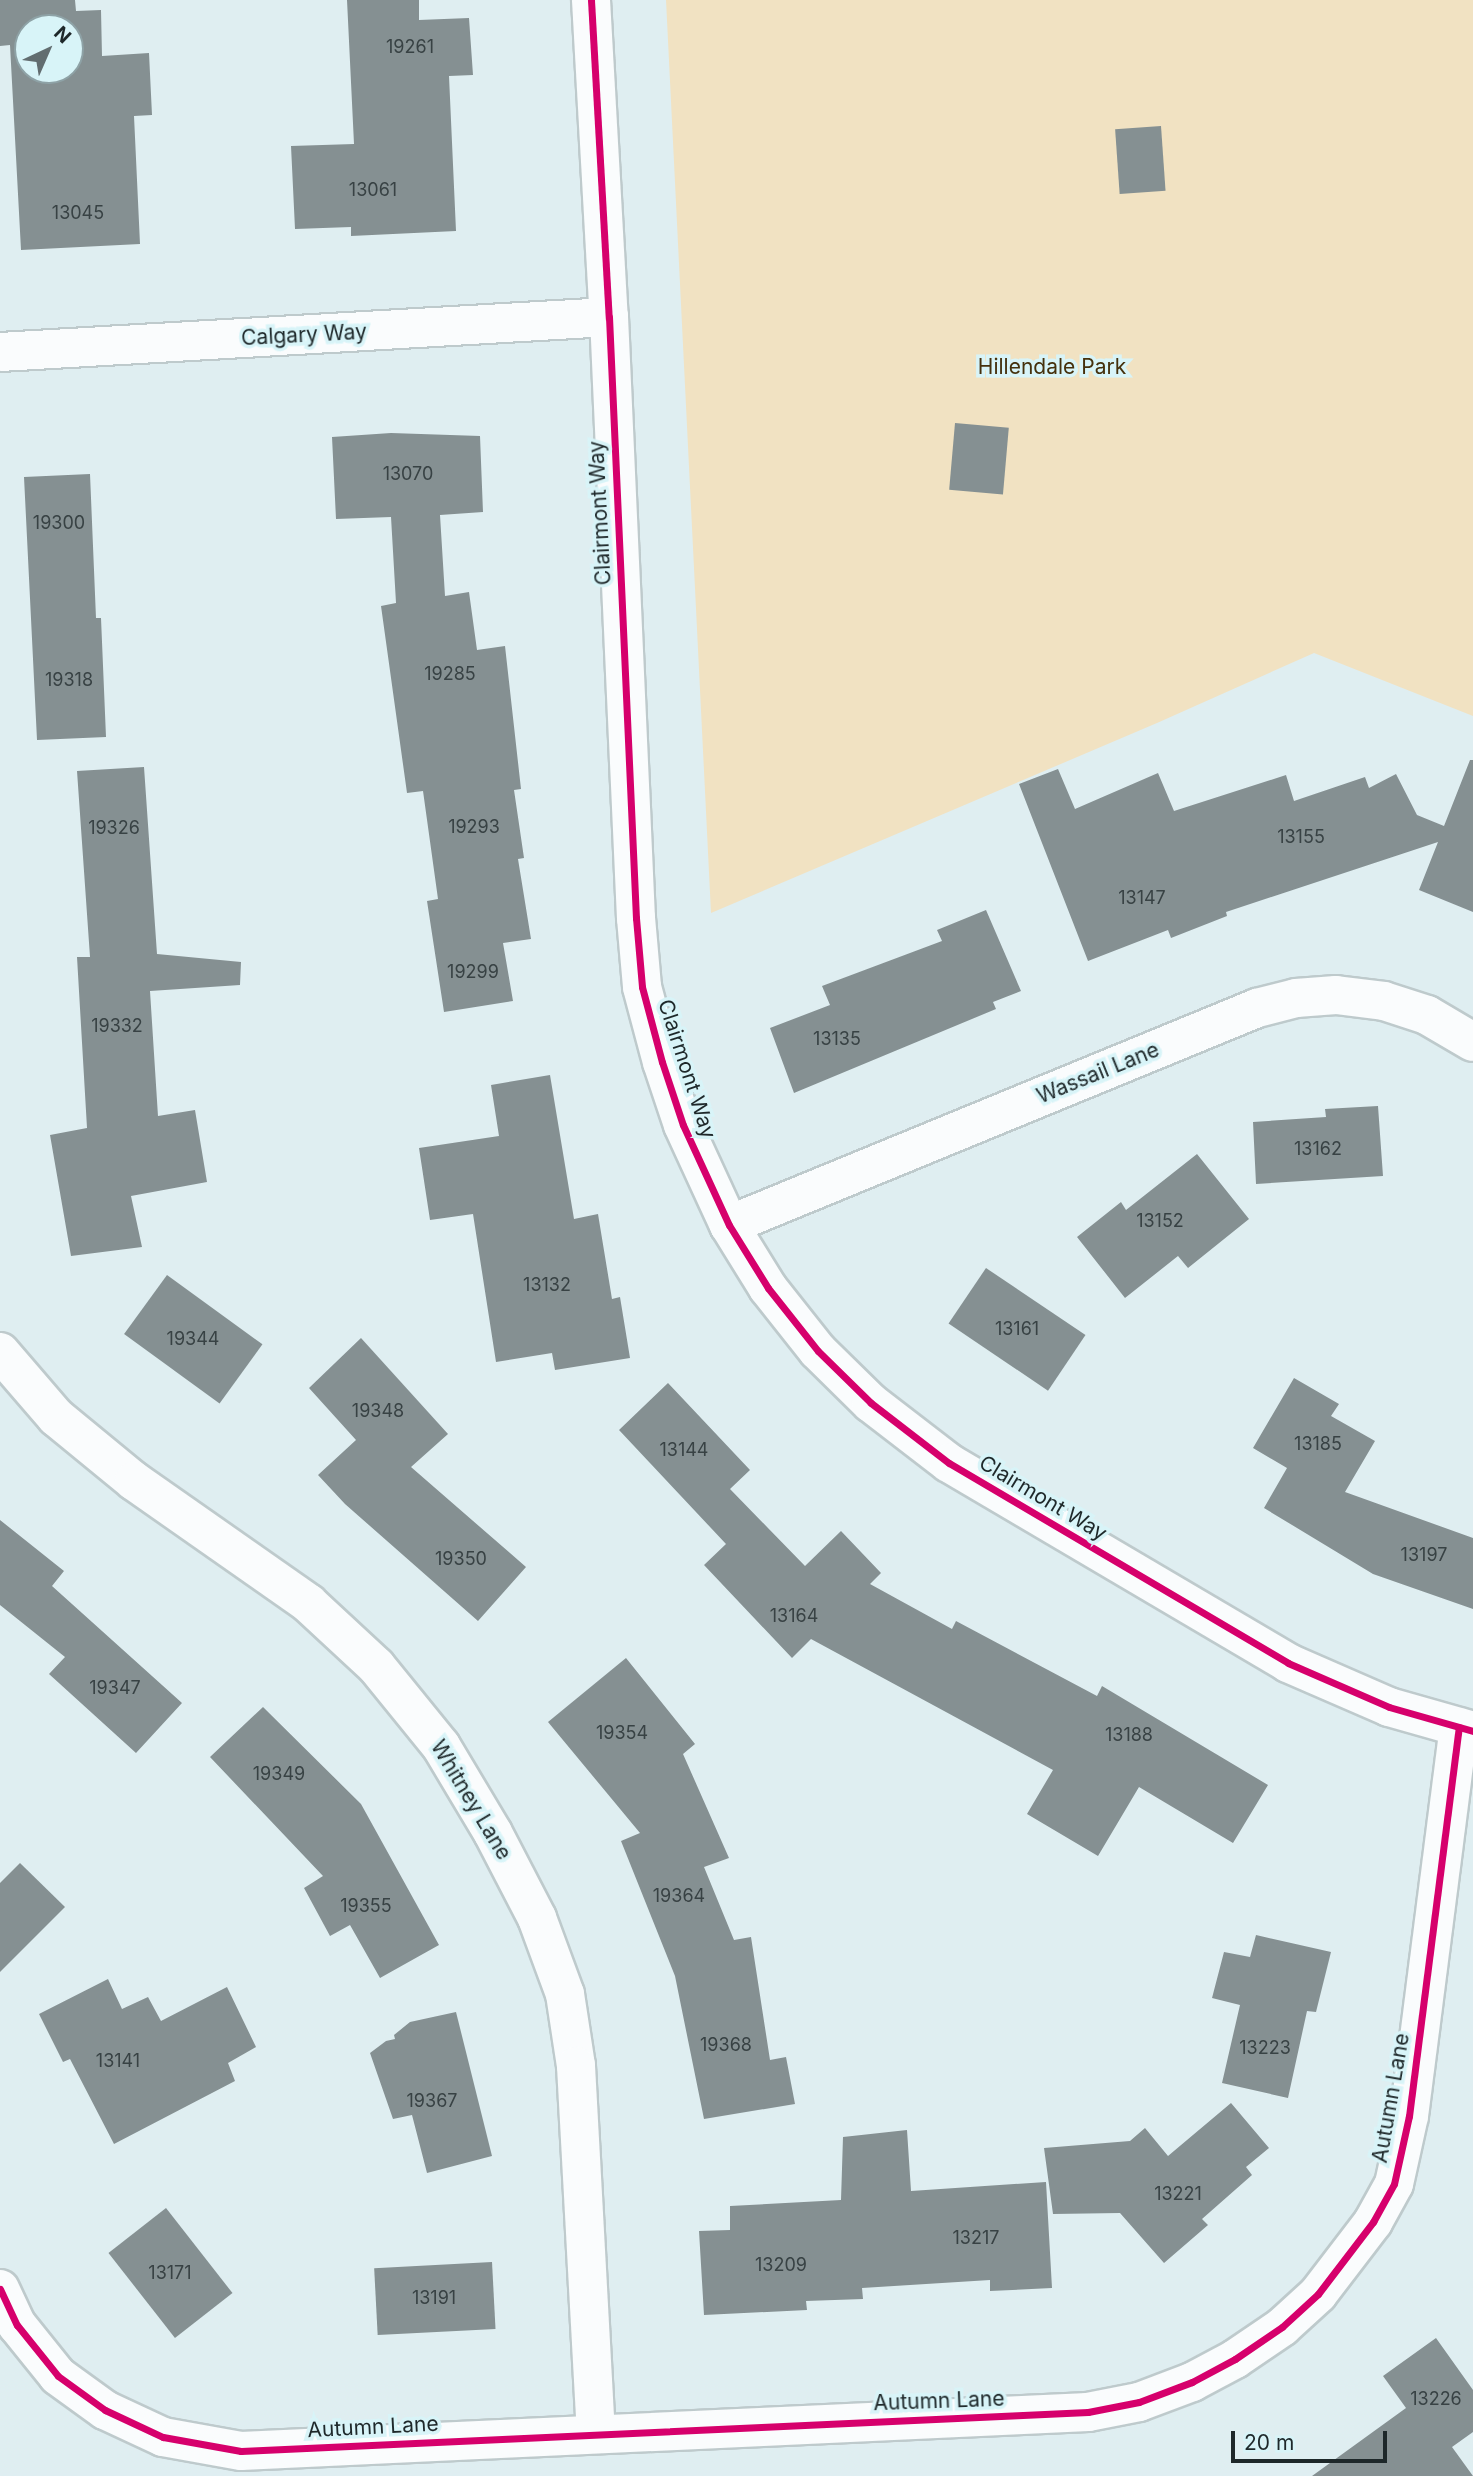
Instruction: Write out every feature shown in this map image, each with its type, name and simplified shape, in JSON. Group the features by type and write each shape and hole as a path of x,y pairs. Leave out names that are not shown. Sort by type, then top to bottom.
{"street":[{"name":"Clairmont Way","path":"591,0 609,317 636,918 642,987 662,1062 683,1125 729,1225 768,1287 818,1351 872,1403 949,1463 1288,1663 1389,1707 1466,1729"},
{"name":"Calgary Way","path":"0,352 609,317"},
{"name":"Wassail Lane","path":"729,1225 1257,1008 1296,998 1336,995 1384,1000 1426,1015 1473,1042"},
{"name":"Whitney Lane","path":"0,1352 56,1417 134,1481 308,1603 376,1666 441,1746 493,1833 537,1918 565,1994 576,2066 596,2433"},
{"name":"Autumn Lane","path":"0,2288 17,2325 58,2376 105,2410 163,2437 242,2451 1088,2412 1139,2402 1192,2382 1235,2359 1282,2327 1318,2294 1373,2222 1394,2184 1409,2116 1466,1729"}],"green space":[{"name":"Hillendale Park","path":"666,0 1473,0 1473,716 1314,653 1157,723 711,913"}],"building":[{"path":"0,0 75,0 76,11 101,10 102,56 149,53 152,115 134,116 140,244 21,250 10,45 0,46"},
{"path":"347,0 419,0 419,20 469,18 473,75 449,76 456,231 351,236 351,227 295,229 291,146 354,144"},
{"path":"1161,126 1166,191 1120,194 1115,129"},
{"path":"955,423 1009,428 1003,494 949,490"},
{"path":"391,433 480,436 483,512 440,515 445,596 469,592 477,650 505,646 521,789 514,790 524,858 518,859 531,939 503,943 513,1001 444,1012 427,901 438,899 423,791 407,793 381,606 396,603 391,517 336,519 332,437"},
{"path":"90,474 96,618 101,618 106,737 37,740 24,477"},
{"path":"1470,760 1473,760 1473,912 1419,890 1438,842 1226,912 1227,916 1171,938 1168,930 1088,961 1019,784 1058,769 1075,809 1158,773 1174,811 1286,775 1294,801 1365,777 1369,788 1396,774 1417,815 1444,826"},
{"path":"144,767 157,954 241,962 240,985 150,991 158,1116 195,1110 207,1182 131,1196 142,1247 71,1256 50,1135 87,1128 77,957 90,957 77,771"},
{"path":"986,910 1021,991 993,1002 996,1009 794,1093 770,1028 830,1005 822,986 942,941 937,930"},
{"path":"550,1075 574,1219 598,1214 612,1299 620,1297 630,1358 555,1370 552,1353 496,1362 473,1214 430,1220 419,1148 499,1136 491,1085"},
{"path":"1378,1106 1383,1176 1256,1184 1253,1122 1326,1117 1325,1109"},
{"path":"1197,1154 1249,1219 1188,1268 1178,1256 1125,1298 1077,1237 1121,1202 1126,1210"},
{"path":"986,1268 1085,1335 1048,1391 949,1324"},
{"path":"167,1275 262,1344 220,1403 124,1334"},
{"path":"361,1338 448,1434 411,1467 526,1567 478,1621 345,1504 318,1475 356,1440 309,1388"},
{"path":"1294,1378 1339,1404 1331,1416 1375,1441 1345,1492 1473,1538 1473,1609 1373,1574 1264,1508 1287,1468 1253,1448"},
{"path":"668,1383 750,1470 730,1489 805,1566 841,1531 881,1573 870,1584 952,1629 956,1621 1097,1696 1102,1686 1268,1785 1233,1843 1139,1787 1098,1856 1027,1814 1053,1770 811,1639 792,1658 704,1565 726,1544 619,1430"},
{"path":"0,1520 64,1571 52,1586 182,1703 136,1753 49,1674 65,1657 0,1605"},
{"path":"626,1658 695,1744 683,1754 729,1858 704,1867 734,1940 751,1937 770,2060 786,2057 795,2104 704,2119 675,1976 621,1841 640,1833 548,1722"},
{"path":"263,1707 361,1804 439,1945 380,1978 350,1925 330,1936 304,1888 323,1876 210,1757"},
{"path":"20,1863 65,1907 0,1972 0,1883"},
{"path":"1256,1935 1331,1952 1316,2012 1307,2011 1288,2098 1222,2083 1240,2005 1212,1998 1224,1952 1250,1957"},
{"path":"108,1979 122,2009 148,1997 161,2021 227,1987 256,2047 228,2063 235,2081 114,2144 70,2059 63,2062 39,2014"},
{"path":"456,2012 492,2156 427,2173 412,2115 393,2119 370,2053 386,2041 395,2039 394,2035 410,2022"},
{"path":"1231,2103 1269,2148 1246,2167 1252,2175 1202,2219 1208,2225 1164,2263 1120,2213 1053,2214 1044,2148 1130,2141 1145,2128 1168,2156"},
{"path":"907,2130 911,2191 1046,2182 1052,2288 990,2291 990,2280 862,2288 863,2299 806,2301 807,2310 704,2315 699,2231 730,2230 730,2206 841,2200 843,2137"},
{"path":"166,2208 232,2293 175,2338 108,2253"},
{"path":"492,2262 496,2329 378,2335 374,2268"},
{"path":"1436,2338 1473,2390 1473,2432 1452,2447 1473,2476 1312,2476 1406,2408 1383,2376"}],"cycle path":[{"path":"591,0 609,317 636,918 642,987 662,1062 683,1125 729,1225 768,1288 818,1351 871,1403 949,1463 1288,1663 1389,1707 1473,1731"},
{"path":"0,2289 17,2325 58,2376 105,2410 163,2437 241,2451 1088,2412 1139,2402 1192,2382 1235,2359 1282,2327 1318,2294 1373,2222 1394,2184 1409,2116 1459,1727"}]}
